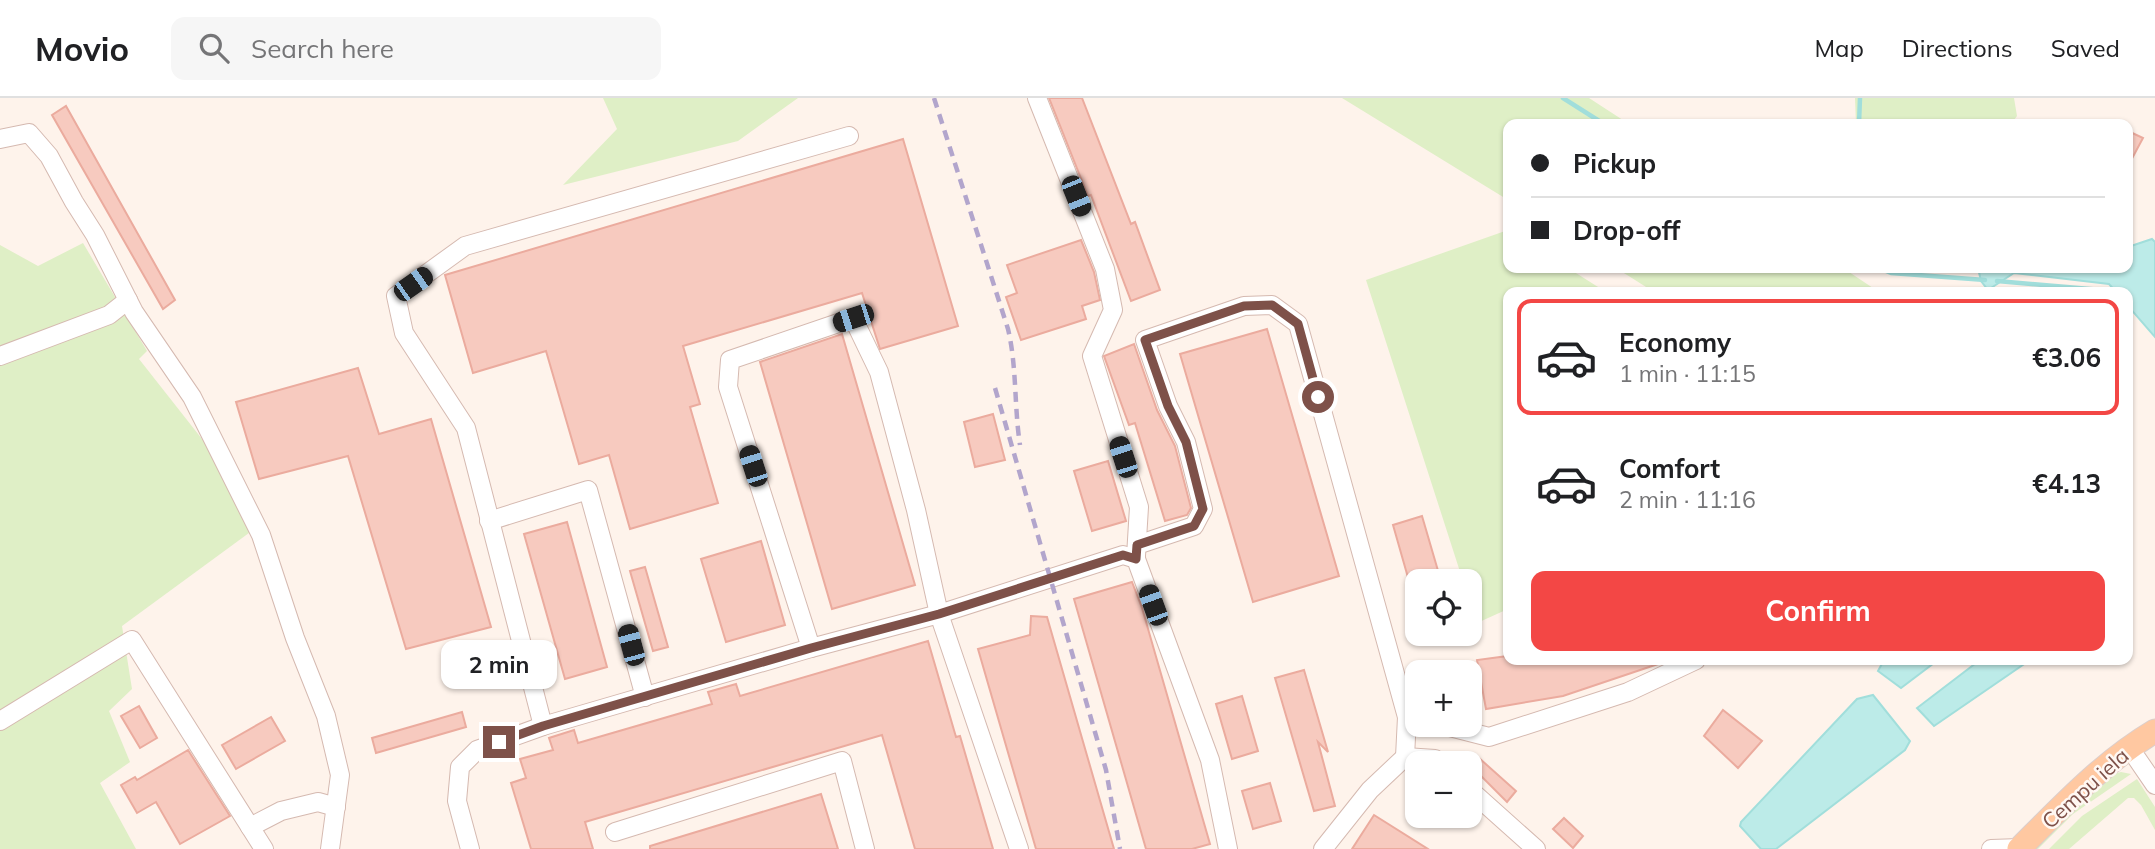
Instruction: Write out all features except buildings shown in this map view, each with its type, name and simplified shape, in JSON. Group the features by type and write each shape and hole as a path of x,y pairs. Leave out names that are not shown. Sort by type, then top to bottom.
{"main road":[{"name":"Cempu iela","path":"2020,849 2097,772 2155,731"}],"street":[{"path":"1037,98 1105,269 1113,310 1091,356 1139,507 1137,552 1210,760 1228,849"},
{"path":"0,139 29,133 49,156 96,235 128,300 192,397 261,535 295,638 326,716 340,775 330,849"},
{"path":"543,726 466,428 404,333 396,296 466,246 849,136"},
{"path":"0,356 109,314 128,300"},
{"path":"470,849 457,801 460,767 477,750 543,726 811,648 939,614 1137,552 1194,526 1203,509 1186,442 1168,406 1145,340 1244,306 1272,305 1298,324 1405,694"},
{"path":"811,648 728,387 730,360 853,318 879,372 916,510 939,614 1019,849"},
{"path":"489,521 588,490 645,697"},
{"path":"0,721 132,640 264,849"},
{"path":"1482,735 1489,737 1628,692 1685,665"},
{"path":"2129,747 2155,785"},
{"path":"1323,849 1370,790 1405,757"},
{"path":"615,832 842,761 865,849"},
{"path":"1482,801 1536,849"},
{"path":"250,827 281,811 318,802 336,807"},
{"path":"1991,849 2020,849"}],"green space":[{"path":"603,98 798,98 738,141 563,185 617,129"},
{"path":"1342,98 1589,98 1621,119 1503,119 1503,197"},
{"path":"1855,98 2014,98 2017,116 2015,119 1856,119"},
{"path":"1503,232 1503,273 1576,273 1598,287 1503,287 1503,611 1482,621 1482,569 1459,569 1366,280"},
{"path":"83,243 147,351 139,359 224,467 253,530 122,626 132,689 109,711 130,762 100,783 136,849 0,849 0,245 38,266"},
{"path":"1624,273 1850,273 1872,287 1646,287"},
{"path":"2121,772 2131,774 2073,814 2038,849 2034,849 2109,775"},
{"path":"2137,779 2155,807 2155,830 2141,805 2134,798 2128,798 2069,849 2049,849 2082,816"}],"water":[{"path":"2152,239 2155,242 2155,337 2133,312 2133,287 2112,287 2109,284 2014,273 2133,273 2133,245"},
{"path":"1979,273 2014,273 1993,287 1986,287"},
{"path":"1881,665 1931,665 1901,688 1878,671"},
{"path":"1973,665 2023,665 1934,726 1917,708"},
{"path":"1873,695 1910,741 1905,750 1776,849 1761,849 1740,826 1741,822 1857,699"}],"waterway":[{"path":"1563,98 1596,119"},
{"path":"1859,119 1860,98"},
{"path":"1891,273 1985,280"},
{"path":"1997,281 2067,287"}],"railway":[{"path":"934,98 1008,329 1020,445"},
{"path":"995,388 1106,770 1120,849"}],"route":[{"path":"499,742 543,726 811,648 939,614 1123,555 1136,559 1137,545 1194,526 1203,509 1186,442 1168,406 1145,340 1244,306 1272,305 1298,324 1318,397"}]}
